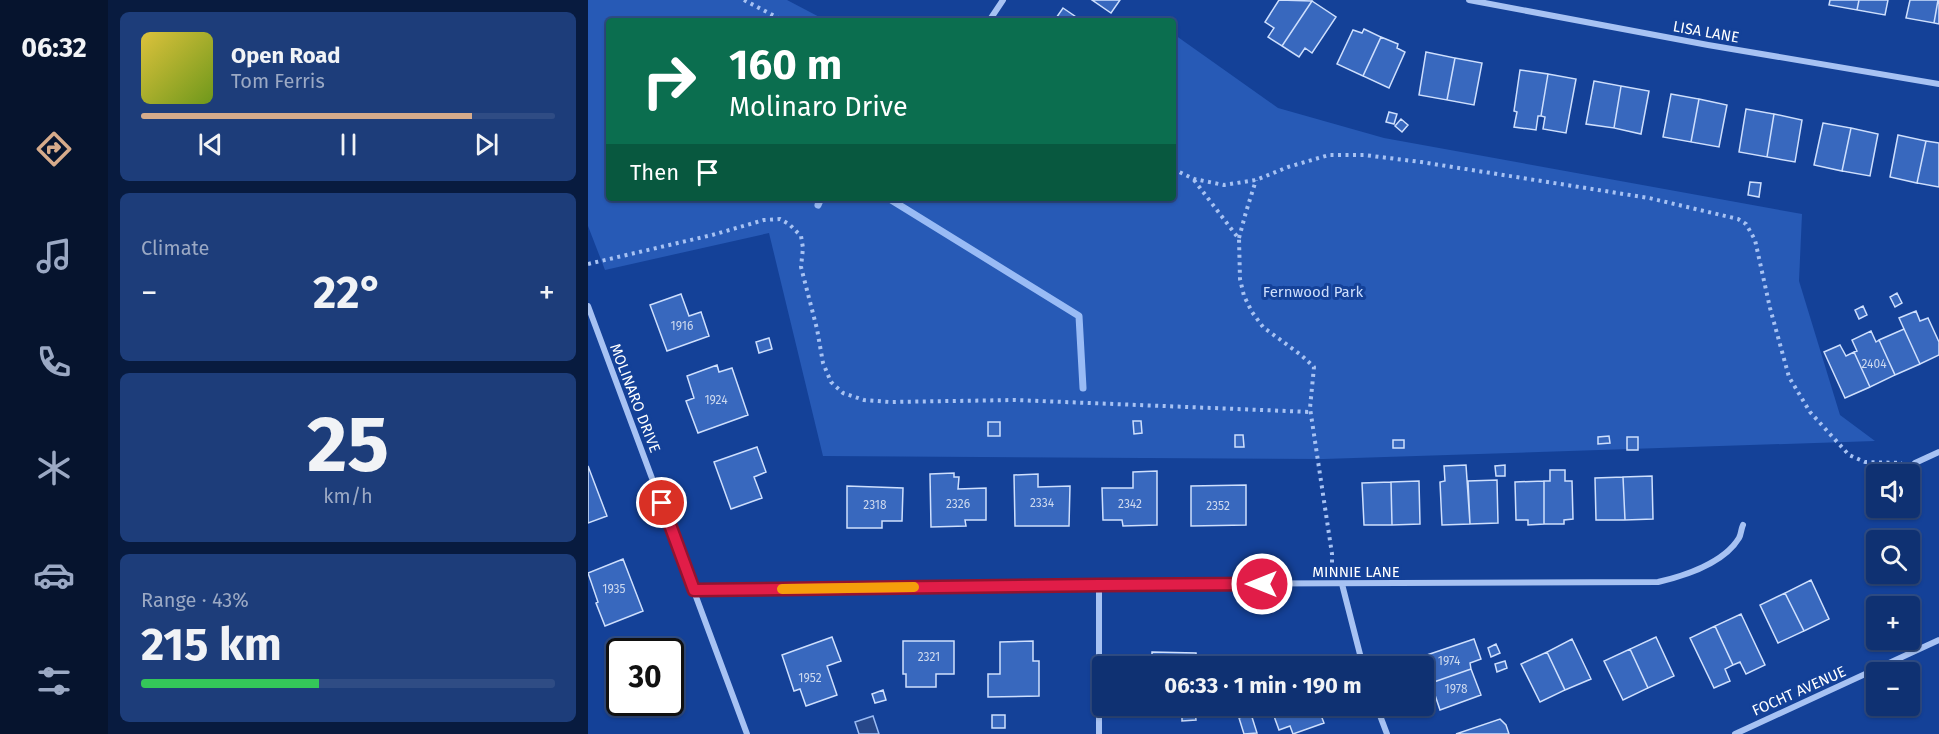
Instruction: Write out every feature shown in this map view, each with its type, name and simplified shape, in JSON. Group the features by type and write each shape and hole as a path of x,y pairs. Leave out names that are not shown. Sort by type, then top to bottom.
{"street":[{"path":"991,18 1003,0"},
{"name":"LISA LANE","path":"1470,0 1708,45 1939,84"},
{"name":"MOLINARO DRIVE","path":"588,306 747,734"},
{"path":"1915,463 1939,452"},
{"name":"MINNIE LANE","path":"694,590 1658,582 1684,576 1708,565 1739,538 1743,525"},
{"path":"1342,584 1360,656"},
{"path":"1099,585 1099,734"},
{"name":"FOCHT AVENUE","path":"1734,734 1939,640"},
{"path":"1380,716 1387,734"}],"path":[{"path":"744,0 778,18"},
{"path":"1176,170 1194,179 1224,185 1257,180 1329,154 1364,155 1649,198 1738,219 1746,224 1755,240 1770,308 1789,377 1810,412 1848,455 1865,462 1915,463"},
{"path":"1194,179 1239,239"},
{"path":"1257,180 1239,239 1240,279 1244,296 1263,327 1314,367 1310,394 1311,412 1332,554 1332,584"},
{"path":"588,264 712,235 756,222 780,219 801,236 803,248 801,267 823,363 831,382 843,393 864,400 890,402 1015,400 1311,412"}],"green space":[{"name":"Fernwood Park","path":"588,0 787,0 821,18 606,18 606,201 1176,201 1176,36 1278,108 1384,138 1802,214 1799,281 1840,415 1875,441 1323,459 823,456 769,233 605,270 588,226"}],"shaded area":[{"path":"873,716 879,734 859,734 855,722"}],"building":[{"path":"1092,0 1120,0 1111,13"},
{"path":"1279,0 1312,1 1282,46 1268,37 1274,28 1265,22"},
{"path":"1830,0 1859,0 1857,10 1829,5"},
{"path":"1859,0 1888,0 1885,15 1857,10"},
{"path":"1910,0 1938,0 1934,23 1906,18"},
{"path":"1939,0 1939,24 1934,23"},
{"path":"1312,1 1336,17 1312,53 1305,48 1299,57 1282,46"},
{"path":"1063,8 1078,18 1056,18"},
{"path":"1364,29 1381,37 1363,76 1337,64 1353,30 1362,33"},
{"path":"1381,37 1398,44 1397,48 1405,52 1389,88 1363,76"},
{"path":"1426,52 1455,58 1447,100 1419,95"},
{"path":"1455,58 1482,63 1474,105 1447,100"},
{"path":"1520,70 1548,74 1541,116 1538,116 1536,130 1514,127"},
{"path":"1548,74 1576,79 1566,133 1543,129 1545,117 1541,116"},
{"path":"1594,81 1621,86 1614,128 1586,124"},
{"path":"1621,86 1649,91 1641,134 1614,128"},
{"path":"1671,94 1699,99 1691,142 1663,137"},
{"path":"1699,99 1727,105 1719,147 1691,142"},
{"path":"1746,109 1774,114 1767,157 1739,152"},
{"path":"1389,112 1397,114 1394,124 1386,122"},
{"path":"1774,114 1802,120 1795,162 1767,157"},
{"path":"1401,119 1408,125 1402,132 1395,126"},
{"path":"1823,123 1851,128 1842,171 1814,165"},
{"path":"1851,128 1878,134 1870,176 1842,171"},
{"path":"1898,135 1926,141 1917,183 1890,177"},
{"path":"1926,141 1939,143 1939,187 1917,183"},
{"path":"1750,182 1761,183 1759,197 1748,195"},
{"path":"1897,293 1902,303 1895,307 1890,297"},
{"path":"681,294 689,316 701,312 709,336 667,351 650,305"},
{"path":"1863,306 1867,315 1859,319 1855,310"},
{"path":"1916,311 1920,321 1928,318 1939,342 1939,355 1920,364 1899,318"},
{"path":"1904,329 1920,364 1895,375 1879,340"},
{"path":"1871,331 1876,342 1879,340 1895,375 1870,387 1854,352 1857,351 1852,340"},
{"path":"769,338 772,349 759,353 756,342"},
{"path":"1840,345 1846,356 1854,352 1870,387 1845,398 1824,352"},
{"path":"717,365 719,372 732,368 748,415 698,433 686,401 694,398 687,376"},
{"path":"1133,421 1141,421 1142,433 1134,434"},
{"path":"988,422 1000,422 1000,436 988,436"},
{"path":"1235,435 1243,435 1244,447 1235,447"},
{"path":"1609,436 1610,443 1598,444 1598,437"},
{"path":"1627,437 1638,437 1638,450 1627,450"},
{"path":"1393,440 1404,440 1404,448 1393,448"},
{"path":"757,447 766,472 754,477 762,498 731,509 714,462"},
{"path":"1466,465 1470,524 1442,525 1440,482 1445,481 1444,466"},
{"path":"1505,465 1505,476 1496,476 1495,466"},
{"path":"588,466 607,516 588,523"},
{"path":"1550,470 1565,470 1565,481 1572,481 1573,519 1564,520 1564,524 1544,524 1544,481 1550,481"},
{"path":"1157,471 1157,525 1123,526 1122,520 1103,520 1102,488 1133,488 1133,472"},
{"path":"954,473 954,477 959,477 958,489 986,488 986,520 965,520 966,526 931,527 930,474"},
{"path":"1038,474 1038,487 1070,486 1069,526 1015,526 1014,475"},
{"path":"1652,476 1653,519 1625,520 1623,477"},
{"path":"1623,477 1625,520 1596,520 1595,478"},
{"path":"1497,480 1498,523 1470,524 1468,481"},
{"path":"1419,481 1420,524 1392,525 1391,482"},
{"path":"1544,481 1544,524 1528,525 1528,520 1516,520 1515,482"},
{"path":"1391,482 1392,525 1364,525 1362,483"},
{"path":"1246,485 1246,525 1191,526 1191,486"},
{"path":"847,486 903,488 902,521 882,521 882,528 847,528"},
{"path":"623,559 643,611 605,626 588,573"},
{"path":"1811,580 1829,619 1804,631 1785,593"},
{"path":"1785,593 1804,631 1778,643 1760,605"},
{"path":"1741,614 1765,665 1746,674 1740,662 1733,665 1715,626"},
{"path":"1715,626 1733,665 1725,669 1730,681 1714,688 1690,638"},
{"path":"832,637 841,661 827,666 837,695 806,706 800,689 794,691 782,655"},
{"path":"1656,637 1674,676 1648,688 1630,649"},
{"path":"1474,639 1481,659 1470,663 1471,669 1434,682 1434,656 1424,656"},
{"path":"1572,639 1591,679 1565,690 1547,652"},
{"path":"903,641 954,641 954,674 936,674 936,687 906,687 906,674 903,674"},
{"path":"1033,641 1033,661 1039,661 1039,696 988,697 988,674 1000,674 1000,642"},
{"path":"1496,644 1500,653 1491,657 1488,648"},
{"path":"1630,649 1648,688 1623,700 1604,661"},
{"path":"1152,652 1196,653 1196,656 1152,656"},
{"path":"1547,652 1565,690 1540,702 1521,664"},
{"path":"1505,661 1507,668 1497,672 1495,664"},
{"path":"1471,669 1481,695 1440,710 1434,692 1434,682"},
{"path":"883,690 886,700 875,703 872,694"},
{"path":"992,715 1005,715 1005,728 992,728"},
{"path":"1182,716 1196,716 1196,720 1182,721"},
{"path":"1252,716 1257,733 1244,734 1239,718"},
{"path":"1274,716 1321,716 1324,723 1293,734 1290,726 1279,730"},
{"path":"1500,719 1506,725 1509,734 1456,734"}],"waterway":[{"path":"818,205 820,201"},
{"path":"893,201 1079,316 1083,388"}],"slow traffic":[{"path":"782,589 914,587"}],"route":[{"path":"662,503 694,590 1262,584"}]}
